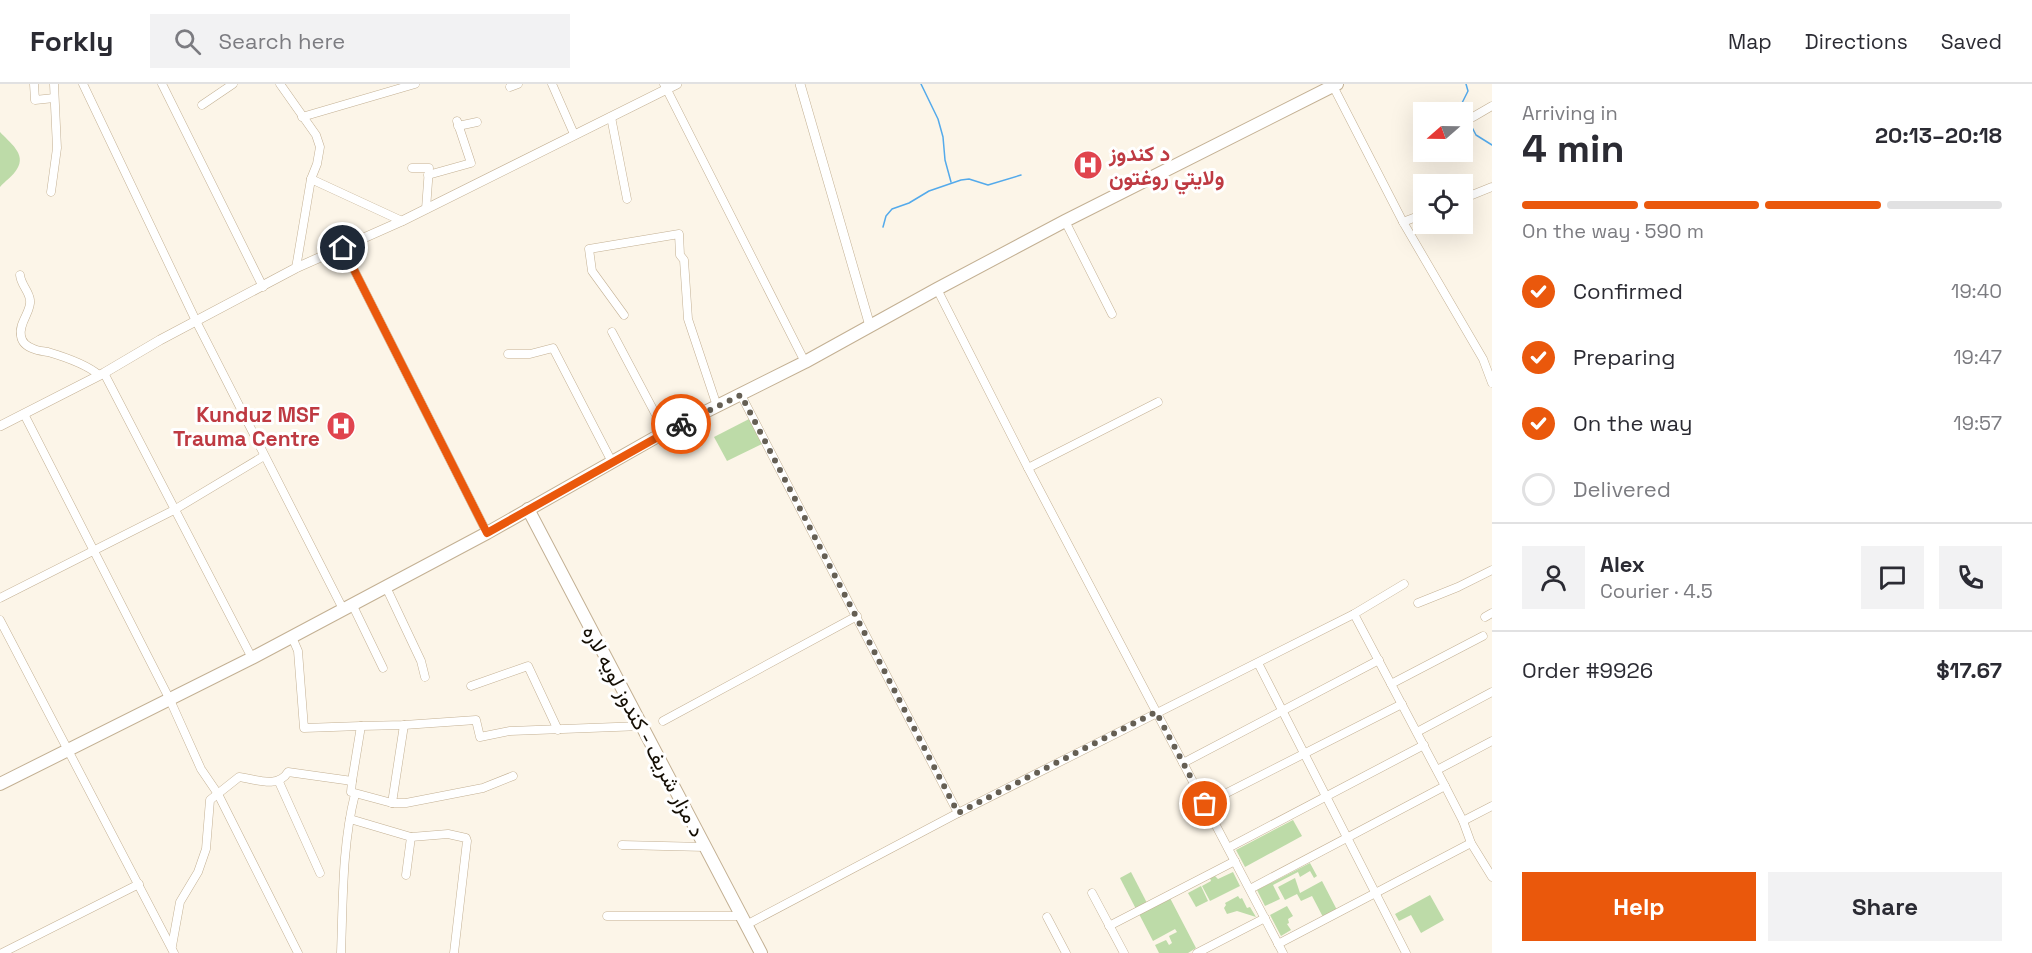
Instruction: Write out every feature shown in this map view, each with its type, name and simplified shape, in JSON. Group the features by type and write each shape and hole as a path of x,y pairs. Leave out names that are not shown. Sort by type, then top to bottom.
{"main road":[{"path":"0,784 291,638 487,533 665,432 805,362 1065,221 1335,85"},
{"name":"د مزار شریف - کندوز لویه لاره","path":"528,509 760,953"}],"street":[{"path":"34,84 35,100 54,98"},
{"path":"51,192 57,148 54,84"},
{"path":"83,84 196,321 264,456 383,668"},
{"path":"162,84 263,287"},
{"path":"202,105 233,84"},
{"path":"280,84 316,135 320,147 311,179 296,268"},
{"path":"302,117 416,84"},
{"path":"552,84 574,134"},
{"path":"0,426 296,268 402,221 611,117 665,87 677,84"},
{"path":"800,84 870,326"},
{"path":"1335,85 1403,222 1484,359 1492,383"},
{"path":"665,87 805,362"},
{"path":"1473,117 1492,106"},
{"path":"611,117 627,199"},
{"path":"428,175 471,163 458,124 477,122"},
{"path":"412,168 429,168 426,209"},
{"path":"311,179 402,221"},
{"path":"1473,195 1492,187"},
{"path":"1403,222 1413,218"},
{"path":"1065,221 1112,314"},
{"path":"624,315 592,271 589,249 679,234 680,255 684,260 688,319 717,406"},
{"path":"343,248 487,533"},
{"path":"20,275 21,283 30,298 30,305 20,331 21,339 36,350 46,351 101,374 252,658"},
{"path":"937,289 1028,468 1283,953"},
{"path":"612,332 665,432"},
{"path":"507,354 531,354 553,348 612,462"},
{"path":"741,395 958,813"},
{"path":"1028,468 1158,402"},
{"path":"24,414 170,700 201,769 218,794 298,953"},
{"path":"0,598 174,510 264,456"},
{"path":"1419,603 1492,570"},
{"path":"607,916 743,920 1258,663 1354,614 1404,584"},
{"path":"386,587 420,661 424,677"},
{"path":"1354,614 1437,770 1463,821 1471,843 1492,875"},
{"path":"663,721 856,616"},
{"path":"0,620 173,950"},
{"path":"1391,684 1483,636"},
{"path":"291,638 298,651 304,728 476,720 480,737 510,731 642,726"},
{"path":"1183,763 1379,660"},
{"path":"1258,663 1406,953"},
{"path":"471,686 528,666 558,730"},
{"path":"1417,732 1492,692"},
{"path":"1205,804 1402,704"},
{"path":"392,803 404,725"},
{"path":"361,726 351,792 355,794 392,803 415,802 483,788 513,776"},
{"path":"1437,770 1492,741"},
{"path":"1228,848 1424,745"},
{"path":"173,950 180,902 198,872 206,849 210,800 238,777 279,782 288,772 352,781"},
{"path":"279,782 320,873"},
{"path":"1250,890 1445,786"},
{"path":"341,953 344,881 350,819 355,794"},
{"path":"1463,821 1492,806"},
{"path":"350,819 411,837 448,834 465,837 467,841 454,953"},
{"path":"406,875 411,837"},
{"path":"1278,944 1471,843"},
{"path":"622,845 705,847"},
{"path":"1109,926 1235,861"},
{"path":"0,948 2,953 139,884"},
{"path":"1092,893 1124,953"},
{"path":"1047,917 1066,953"},
{"path":"1197,953 1264,918"}],"green space":[{"path":"0,132 16,149 20,164 0,187"},
{"path":"751,418 764,443 727,461 714,437"},
{"path":"1293,820 1302,836 1245,867 1236,850"},
{"path":"1310,863 1317,876 1314,878 1310,871 1300,877 1298,872 1273,885 1280,899 1265,906 1257,890"},
{"path":"1131,872 1147,903 1136,909 1120,878"},
{"path":"1233,872 1240,886 1210,901 1202,886 1211,881 1210,878 1215,876 1218,879"},
{"path":"1295,878 1300,893 1322,881 1337,910 1323,917 1312,896 1301,901 1297,894 1285,900 1278,887"},
{"path":"1201,886 1208,901 1196,907 1188,893"},
{"path":"1430,895 1444,920 1421,933 1411,915 1399,921 1395,914"},
{"path":"1238,896 1242,898 1247,908 1250,907 1256,917 1237,911 1227,914 1224,908 1225,903"},
{"path":"1170,898 1196,948 1188,953 1159,953 1155,945 1166,940 1169,945 1172,943 1169,936 1177,932 1175,929 1153,941 1139,914"},
{"path":"1287,906 1293,916 1288,919 1287,924 1291,930 1281,936 1270,915"}],"waterway":[{"path":"921,84 938,119 951,182"},
{"path":"1466,84 1468,91 1462,103 1463,110 1476,135 1492,145"},
{"path":"883,227 886,216 892,209 909,203 929,191 961,180 969,179 988,185 1021,175"}],"way so far":[{"path":"681,424 741,395 958,813 1156,712 1205,804"}],"place":[{"name":"د کندوز ولایتي روغتون","path":"1088,165"},
{"name":"Kunduz MSF Trauma Centre","path":"341,426"}],"route":[{"path":"343,248 487,533 681,424"}]}
